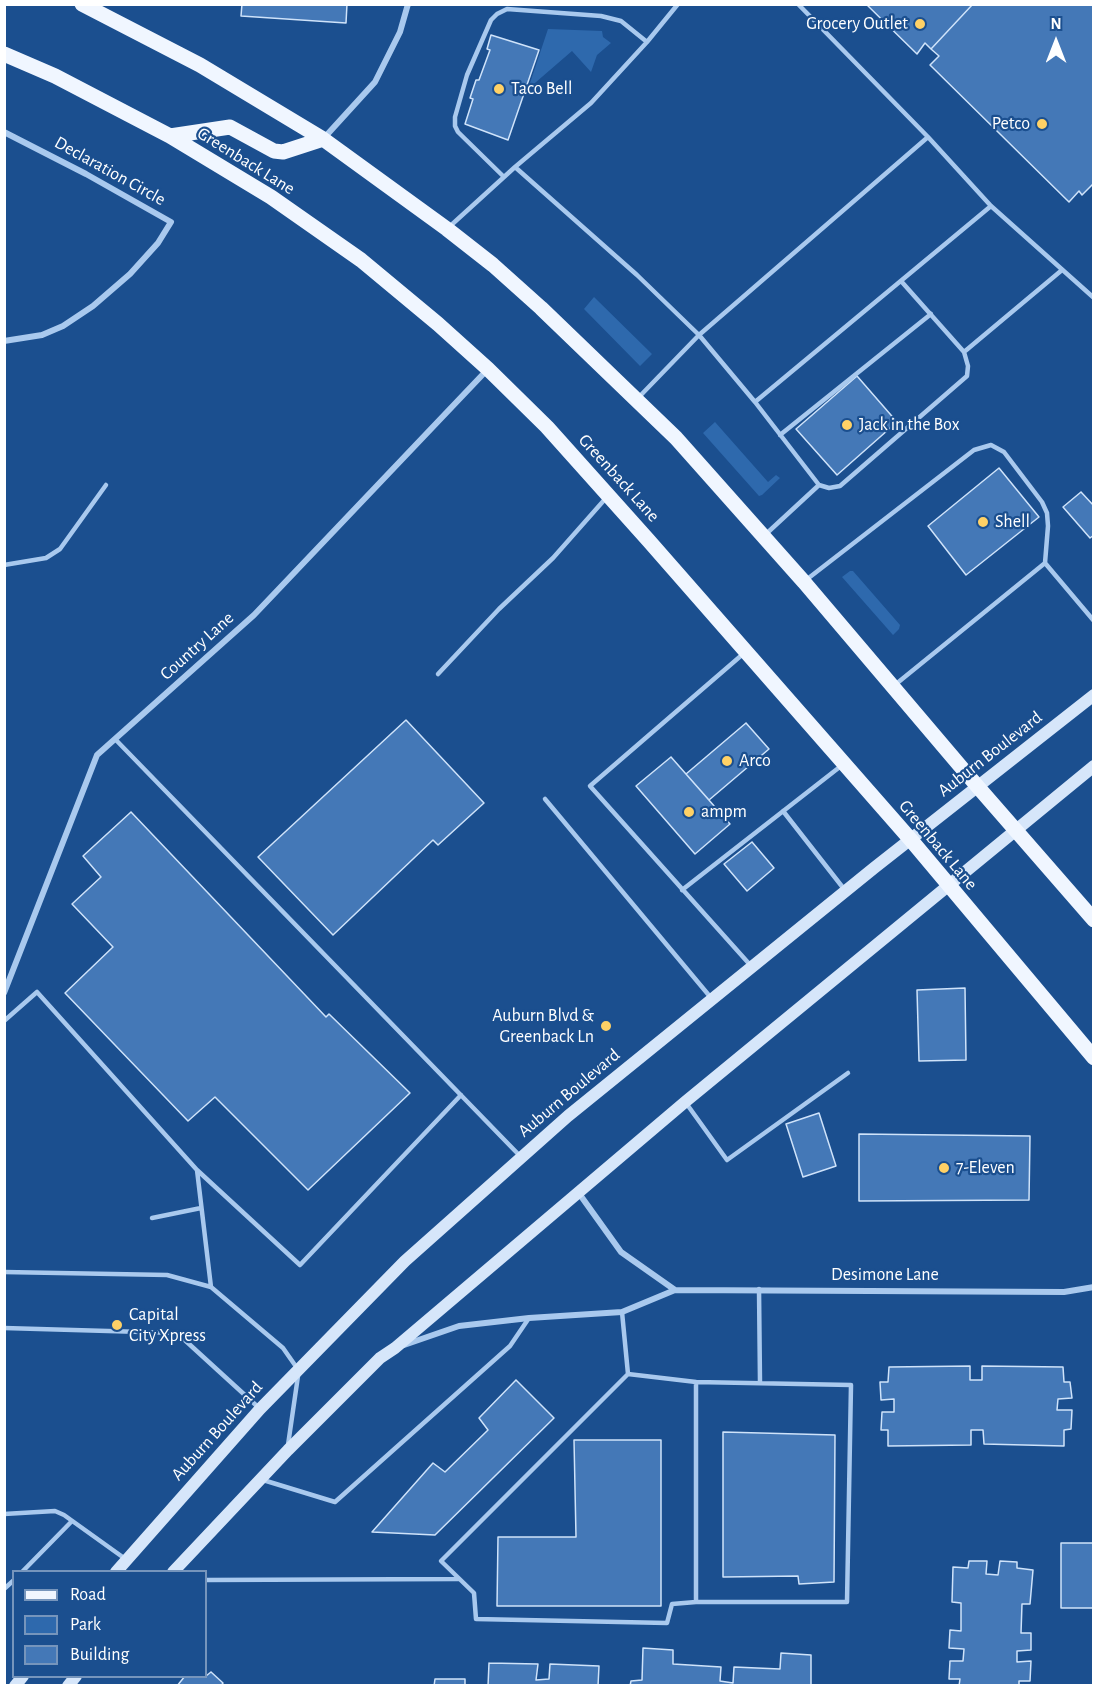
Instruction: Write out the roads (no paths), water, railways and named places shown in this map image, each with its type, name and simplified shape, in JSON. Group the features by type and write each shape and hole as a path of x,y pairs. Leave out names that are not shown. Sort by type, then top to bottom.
{"main road":[{"path":"82,4 200,65 323,139 493,265 676,438 804,582 1094,920"},
{"name":"Greenback Lane","path":"4,54 55,76 170,136 271,197 361,260 488,369 547,427 608,495 911,840 1094,1058"},
{"path":"170,136 230,127 274,151 284,152 323,139"},
{"name":"Auburn Boulevard","path":"118,1570 260,1409 298,1370 405,1262 521,1158 568,1116 845,891 1094,695"},
{"path":"175,1570 288,1450 380,1358 685,1102 1094,766"}],"street":[{"path":"323,139 375,82 400,32 408,4"},
{"name":"Declaration Circle","path":"4,132 86,174 171,222 158,243 130,274 93,306 63,326 42,335 4,341"},
{"name":"Country Lane","path":"4,993 97,755 254,615 488,369"},
{"path":"578,1192 621,1252 675,1290"},
{"name":"Desimone Lane","path":"395,1347 459,1326 529,1318 622,1312 675,1290 1064,1292 1094,1287"}],"lane":[{"path":"447,229 515,167 591,103 678,4"},
{"path":"798,4 928,137 991,206 1094,298"},
{"path":"504,177 458,132 455,126 455,117 467,75 491,20 497,14 507,9 601,16 621,21 647,42"},
{"path":"637,399 699,335 928,137"},
{"path":"515,167 637,275 699,335 755,402 819,485 829,488 840,486 967,376 968,366 964,352 901,281"},
{"path":"755,402 991,206"},
{"path":"964,352 1062,270"},
{"path":"780,435 931,314"},
{"path":"804,582 974,450 990,446 1004,452 1042,502 1047,513 1048,526 1045,563 1094,621"},
{"path":"4,565 46,558 60,549 106,485"},
{"path":"764,536 819,485"},
{"path":"438,674 499,609 553,558 608,495"},
{"path":"892,686 1045,563"},
{"path":"745,653 590,786 752,967"},
{"path":"115,739 521,1158"},
{"path":"682,890 843,764"},
{"path":"545,799 712,999"},
{"path":"783,811 845,891"},
{"path":"4,1021 37,992 197,1170 300,1265 461,1095"},
{"path":"685,1102 727,1160 848,1073"},
{"path":"197,1170 211,1287"},
{"path":"152,1218 201,1208"},
{"path":"4,1272 167,1275 211,1287 283,1347 298,1370 288,1450"},
{"path":"759,1289 760,1383"},
{"path":"622,1312 628,1374"},
{"path":"260,1479 335,1502 510,1346 529,1318"},
{"path":"4,1328 177,1333 260,1409"},
{"path":"628,1374 696,1382 851,1384 847,1602 672,1604 668,1623 476,1619 474,1593 441,1561 628,1374"},
{"path":"696,1382 696,1602"},
{"path":"4,1514 55,1511 127,1560"},
{"path":"24,1570 72,1521"},
{"path":"207,1580 458,1579"}],"place":[{"name":"Grocery Outlet","path":"920,24"},
{"name":"Taco Bell","path":"499,89"},
{"name":"Petco","path":"1042,124"},
{"name":"Jack in the Box","path":"847,425"},
{"name":"Shell","path":"983,522"},
{"name":"Arco","path":"727,761"},
{"name":"ampm","path":"689,812"},
{"name":"Auburn Blvd & Greenback Ln","path":"606,1026"},
{"name":"7-Eleven","path":"944,1168"},
{"name":"Capital City Xpress","path":"117,1325"}]}
